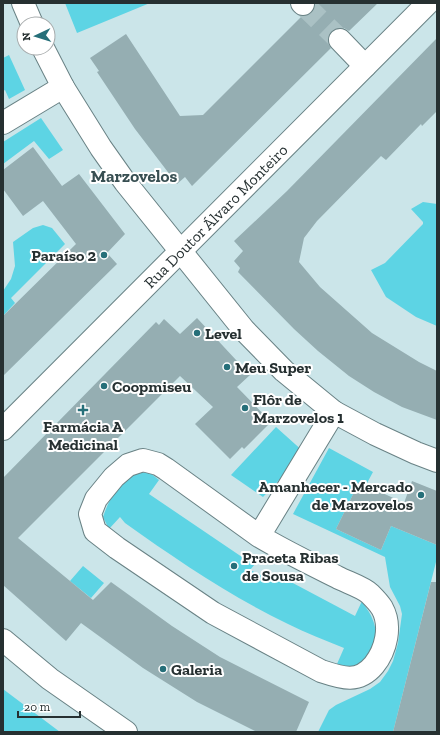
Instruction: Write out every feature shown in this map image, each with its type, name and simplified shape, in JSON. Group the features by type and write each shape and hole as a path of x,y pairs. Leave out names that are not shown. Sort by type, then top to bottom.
{"street":[{"path":"23,3 29,16"},
{"name":"Rua Doutor Álvaro Monteiro","path":"3,429 428,3"},
{"path":"340,40 365,66"},
{"path":"47,56 63,87 101,148 125,182 244,330 284,371 334,412 375,434 437,461"},
{"path":"3,123 63,87"},
{"path":"258,536 334,412"},
{"path":"143,460 166,468 258,536 369,593 382,608 387,626 385,646 368,673 354,678 339,677 321,672 213,613 95,531 90,514 96,499 114,477 128,465 143,460"},
{"path":"3,640 50,679 126,732"}],"shaded area":[{"path":"65,3 150,3 77,33"},
{"path":"9,55 25,90 9,99 5,90 3,91 3,58"},
{"path":"41,118 63,150 49,159 34,141 3,164 3,142"},
{"path":"423,202 437,204 437,326 416,317 386,297 371,270 385,263 423,224 423,222 411,209"},
{"path":"43,225 52,228 65,244 11,298 15,303 3,316 3,291 11,279 15,266 13,242 33,228"},
{"path":"276,427 305,453 263,497 231,475"},
{"path":"329,448 373,472 366,485 359,482 336,529 381,550 391,526 437,545 437,558 393,732 318,732 329,710 336,705 370,689 380,682 388,671 393,661 398,643 402,614 400,606 390,587 385,557 293,514"},
{"path":"149,472 159,480 149,494 242,557 255,564 250,570 270,579 274,573 355,616 362,601 371,616 376,631 376,638 372,651 364,661 354,667 346,669 337,664 344,648 288,624 245,602 184,564 125,523 120,517 109,529 103,517 110,499 117,488 131,475"},
{"path":"83,566 104,583 91,598 70,581"},
{"path":"3,689 60,732 3,732"}],"building":[{"path":"315,3 378,3 349,31 344,28 337,28 331,31 328,37 328,43 331,48 192,186 185,177 177,184 135,129 97,72 99,71 90,58 126,34 180,116 203,115 302,16 307,16 312,13 315,8"},
{"path":"437,38 437,111 422,126 421,124 386,160 381,156 317,221 304,238 299,262 320,287 372,333 419,362 437,371 437,420 402,407 374,392 349,376 318,351 294,329 238,272 240,268 234,261 243,251 234,241 287,191"},
{"path":"33,147 62,186 79,174 125,234 107,253 117,264 3,376 3,316 76,244 43,201 23,216 3,189 3,170"},
{"path":"197,318 250,375 237,387 271,422 244,449 242,447 230,459 195,424 213,407 180,376 18,538 93,600 111,582 172,626 220,657 309,702 296,732 257,732 197,702 143,668 81,623 66,641 3,585 3,478 156,322 159,325 164,319 180,334"},
{"path":"412,481 437,491 437,545 391,526 381,550 336,529 359,482 404,503"},
{"path":"431,582 437,582 437,732 393,732"}],"tunnel":[{"path":"303,4 340,40"}],"place":[{"name":"Paraíso 2","path":"104,255"},
{"name":"Level","path":"197,333"},
{"name":"Meu Super","path":"227,367"},
{"name":"Coopmiseu","path":"104,386"},
{"name":"Flôr de Marzovelos 1","path":"245,408"},
{"name":"Farmácia A Medicinal","path":"83,410"},
{"name":"Amanhecer - Mercado de Marzovelos","path":"421,495"},
{"name":"Praceta Ribas de Sousa","path":"234,566"},
{"name":"Galeria","path":"163,669"}],"district":[{"name":"Marzovelos","path":"134,176"}]}
